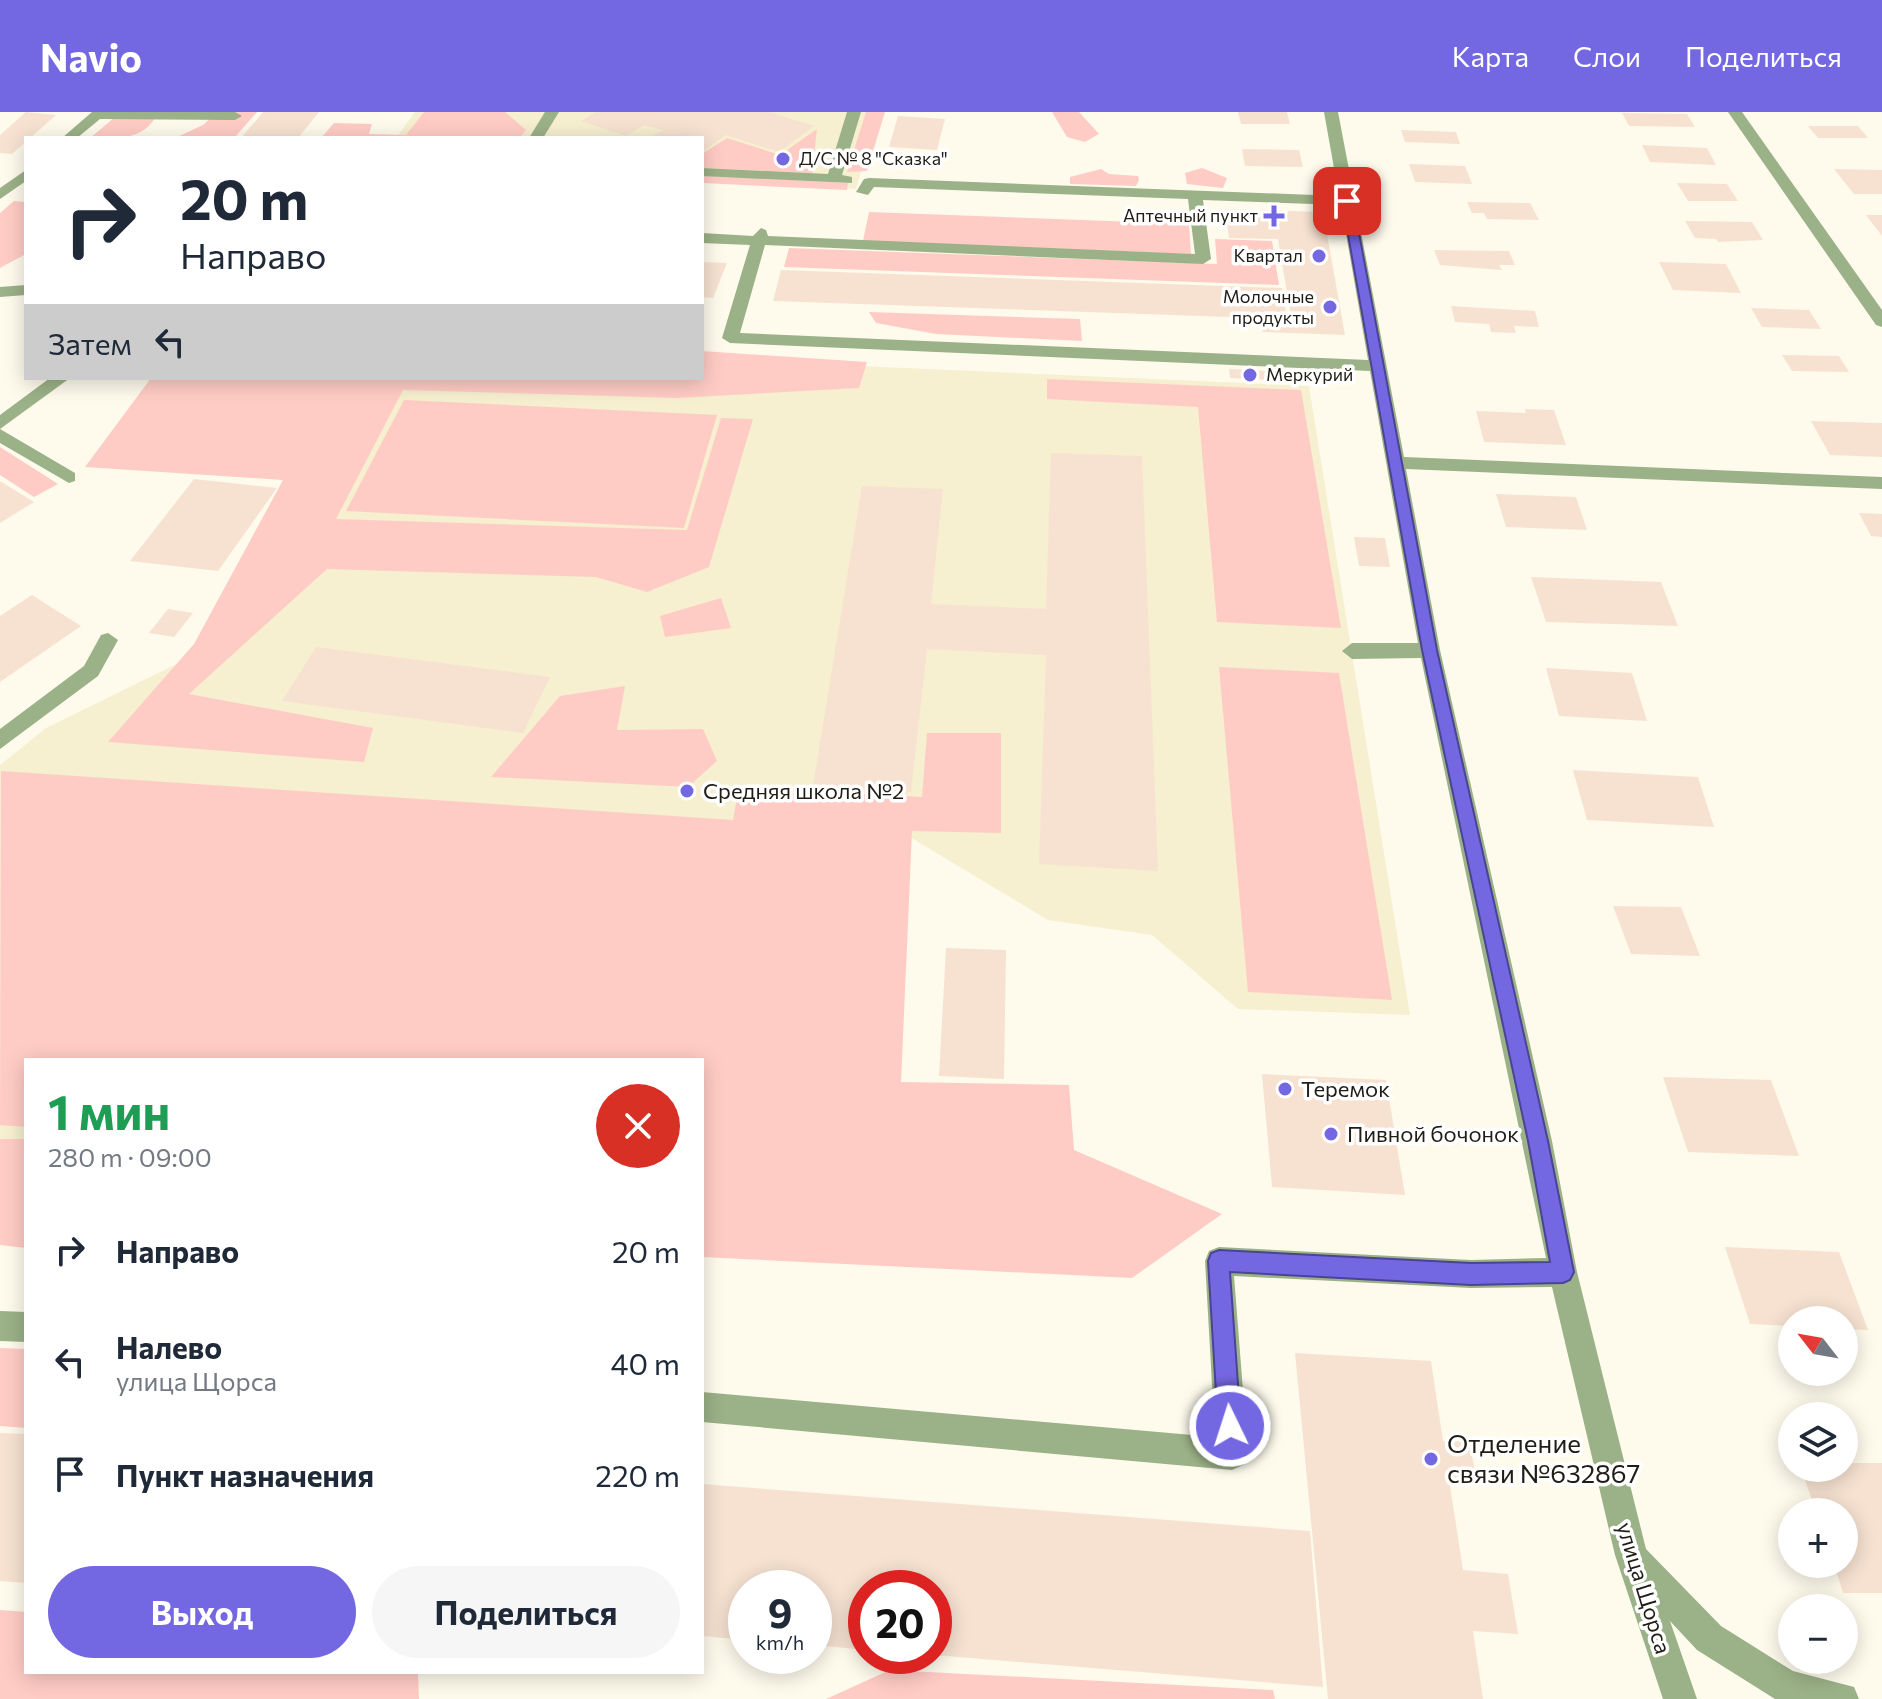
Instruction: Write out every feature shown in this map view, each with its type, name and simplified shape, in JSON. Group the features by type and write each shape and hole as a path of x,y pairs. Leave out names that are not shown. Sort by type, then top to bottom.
{"street":[{"path":"537,136 552,112"},
{"path":"834,179 854,112"},
{"name":"улица Щорса","path":"1331,112 1430,650 1527,1140 1563,1272 1631,1555 1680,1699"},
{"path":"1735,112 1882,322"},
{"path":"71,136 99,113 235,116 225,127"},
{"path":"704,172 834,179 866,187 1195,194 1347,201"},
{"path":"0,195 24,176"},
{"path":"704,238 760,237 1203,259 1195,194"},
{"path":"760,237 730,338 1380,366"},
{"path":"0,292 24,290"},
{"path":"0,424 58,380"},
{"path":"0,435 69,477"},
{"path":"1396,463 1882,483"},
{"path":"0,741 91,671 108,640"},
{"path":"1352,651 1430,650"},
{"path":"704,1407 1232,1454 1219,1261 1471,1274 1563,1272"},
{"path":"0,1326 24,1327"},
{"path":"1631,1555 1709,1638 1787,1687 1842,1699"}],"shaded area":[{"path":"121,112 155,118 135,134 92,136"},
{"path":"217,112 257,112 236,136 179,136 203,125"},
{"name":"Д/С № 8 \"Сказка\"","path":"415,112 879,112 856,189 704,180 704,136 397,136"},
{"path":"424,112 505,112 526,130 521,136 323,136 334,123 372,124 369,134 406,135"},
{"path":"866,112 885,112 867,171 847,172"},
{"path":"1052,112 1079,112 1099,134 1085,142 1067,137"},
{"path":"817,129 812,173 704,168 704,153 727,138 780,155"},
{"path":"1202,168 1227,178 1223,188 1187,184 1185,173"},
{"path":"1101,169 1109,174 1138,176 1139,180 1136,186 1070,184 1070,177"},
{"path":"704,175 848,183 847,190 704,183"},
{"path":"14,201 24,202 24,255 0,268 0,213"},
{"path":"869,212 1189,224 1191,254 863,241"},
{"path":"1215,239 1272,241 1279,285 784,267 789,248 1217,264"},
{"path":"869,312 1080,319 1082,341 936,334 876,323"},
{"path":"704,351 867,362 859,388 677,398 403,390 336,519 687,530 721,418 753,419 709,567 647,592 596,577 327,569 189,694 373,728 364,762 108,742 194,644 283,480 85,467 150,380 704,380"},
{"name":"Средняя школа №2","path":"704,359 1309,386 1410,1015 1238,1009 1152,935 1048,920 875,816 703,1058 24,1058 24,1157 0,1155 0,765 46,728 201,652 373,380 704,380"},
{"path":"1047,379 1301,390 1341,628 1217,622 1198,407 1047,399"},
{"path":"404,400 717,415 684,528 346,511"},
{"path":"0,447 58,484 34,497 0,475"},
{"path":"721,598 731,628 665,637 660,616"},
{"path":"1219,667 1339,673 1392,1000 1248,992"},
{"path":"625,686 617,730 703,729 717,761 688,787 491,777 560,696"},
{"path":"927,733 1001,733 1001,833 912,831 901,1082 1069,1085 1074,1150 1222,1214 1132,1278 704,1257 704,1058 24,1058 24,1127 0,1125 1,771 733,820 739,786 922,797"},
{"path":"0,1139 24,1139 24,1248 0,1245"},
{"path":"0,1348 24,1349 24,1428 0,1426"},
{"path":"0,1610 24,1612 24,1674 418,1674 419,1699 0,1699"},
{"path":"952,1673 1273,1690 1275,1699 826,1699 881,1674"}],"building":[{"path":"26,112 56,115 32,136 24,136 24,143 12,154 0,153 0,135"},
{"path":"263,112 319,112 300,136 243,136"},
{"path":"596,112 769,112 814,126 779,152 726,135 704,151 704,136 653,136 662,130 644,125 626,136 581,121"},
{"path":"1238,112 1287,112 1290,124 1241,124"},
{"path":"1622,113 1687,114 1695,127 1629,126"},
{"path":"898,116 945,119 937,150 889,147"},
{"path":"1808,126 1858,126 1868,138 1818,138"},
{"path":"1401,130 1456,132 1460,144 1405,142"},
{"path":"1642,145 1707,148 1716,165 1650,162"},
{"path":"1242,149 1299,150 1303,167 1245,166"},
{"path":"1409,164 1465,166 1472,184 1415,182"},
{"path":"1834,169 1882,170 1882,194 1854,194"},
{"path":"1677,183 1727,184 1738,201 1688,201"},
{"path":"1467,202 1530,203 1539,220 1487,219 1484,213 1472,213"},
{"path":"1225,209 1323,212 1345,335 1263,332 1261,320 1292,322 1278,239 1229,238"},
{"path":"1866,215 1882,215 1882,236"},
{"path":"1685,221 1752,222 1763,240 1718,242 1716,239 1695,238"},
{"path":"1434,250 1509,251 1515,265 1499,265 1502,270 1440,265"},
{"path":"704,262 727,263 713,298 704,297"},
{"path":"1659,262 1726,264 1741,293 1673,290"},
{"path":"781,270 1282,288 1287,319 773,301"},
{"path":"1451,306 1535,311 1539,327 1514,326 1516,333 1491,332 1489,324 1455,322"},
{"path":"1751,308 1809,310 1821,329 1762,327"},
{"path":"1782,355 1839,356 1849,372 1792,371"},
{"name":"Меркурий","path":"1229,369 1269,371 1270,380 1230,378"},
{"path":"1525,409 1554,410 1566,445 1484,442 1476,411 1526,413"},
{"path":"1811,421 1882,423 1882,457 1830,455"},
{"path":"1051,453 1142,456 1158,871 1039,864 1046,655 927,649 911,792 813,786 862,486 943,489 931,604 1046,609"},
{"path":"194,479 277,488 218,571 130,561"},
{"path":"0,481 34,502 0,523"},
{"path":"1496,494 1576,497 1587,530 1506,527"},
{"path":"1859,513 1882,514 1882,537 1871,536"},
{"path":"1354,537 1385,538 1390,567 1359,566"},
{"path":"1531,577 1661,582 1678,626 1546,622"},
{"path":"32,595 81,626 0,682 0,616"},
{"path":"168,609 193,613 174,637 149,633"},
{"path":"316,647 550,677 523,733 282,701"},
{"path":"1546,668 1632,673 1647,721 1559,716"},
{"path":"1573,770 1698,777 1714,827 1587,820"},
{"path":"1613,906 1681,907 1700,956 1631,954"},
{"path":"946,948 1006,950 1004,1079 939,1076"},
{"name":"Пивной бочонок","path":"1262,1074 1386,1080 1405,1195 1272,1187"},
{"path":"1663,1077 1771,1080 1799,1156 1688,1152"},
{"path":"1725,1247 1839,1252 1868,1330 1858,1330 1858,1306 1778,1306 1778,1325 1750,1324"},
{"path":"1295,1353 1431,1361 1443,1441 1469,1442 1477,1481 1449,1479 1463,1570 1508,1574 1518,1634 1473,1631 1483,1699 1328,1699"},
{"path":"0,1433 24,1434 24,1583 0,1581"},
{"path":"1858,1463 1882,1463 1882,1593 1843,1593 1838,1578 1858,1578 1858,1498 1811,1498 1806,1482 1858,1482"},
{"path":"704,1484 1310,1531 1323,1687 952,1656 952,1570 848,1570 848,1648 832,1647 832,1570 728,1570 728,1638 704,1636"}],"place":[{"name":"Д/С № 8 \"Сказка\"","path":"783,159"},
{"name":"Аптечный пункт","path":"1274,216"},
{"name":"Квартал","path":"1319,256"},
{"name":"Молочные продукты","path":"1330,307"},
{"name":"Меркурий","path":"1250,375"},
{"name":"Средняя школа №2","path":"687,791"},
{"name":"Теремок","path":"1285,1089"},
{"name":"Пивной бочонок","path":"1331,1134"},
{"name":"Отделение связи №632867","path":"1431,1459"}],"route":[{"path":"1230,1426 1219,1261 1471,1274 1563,1272 1538,1141 1430,650 1380,366 1347,201"}]}
